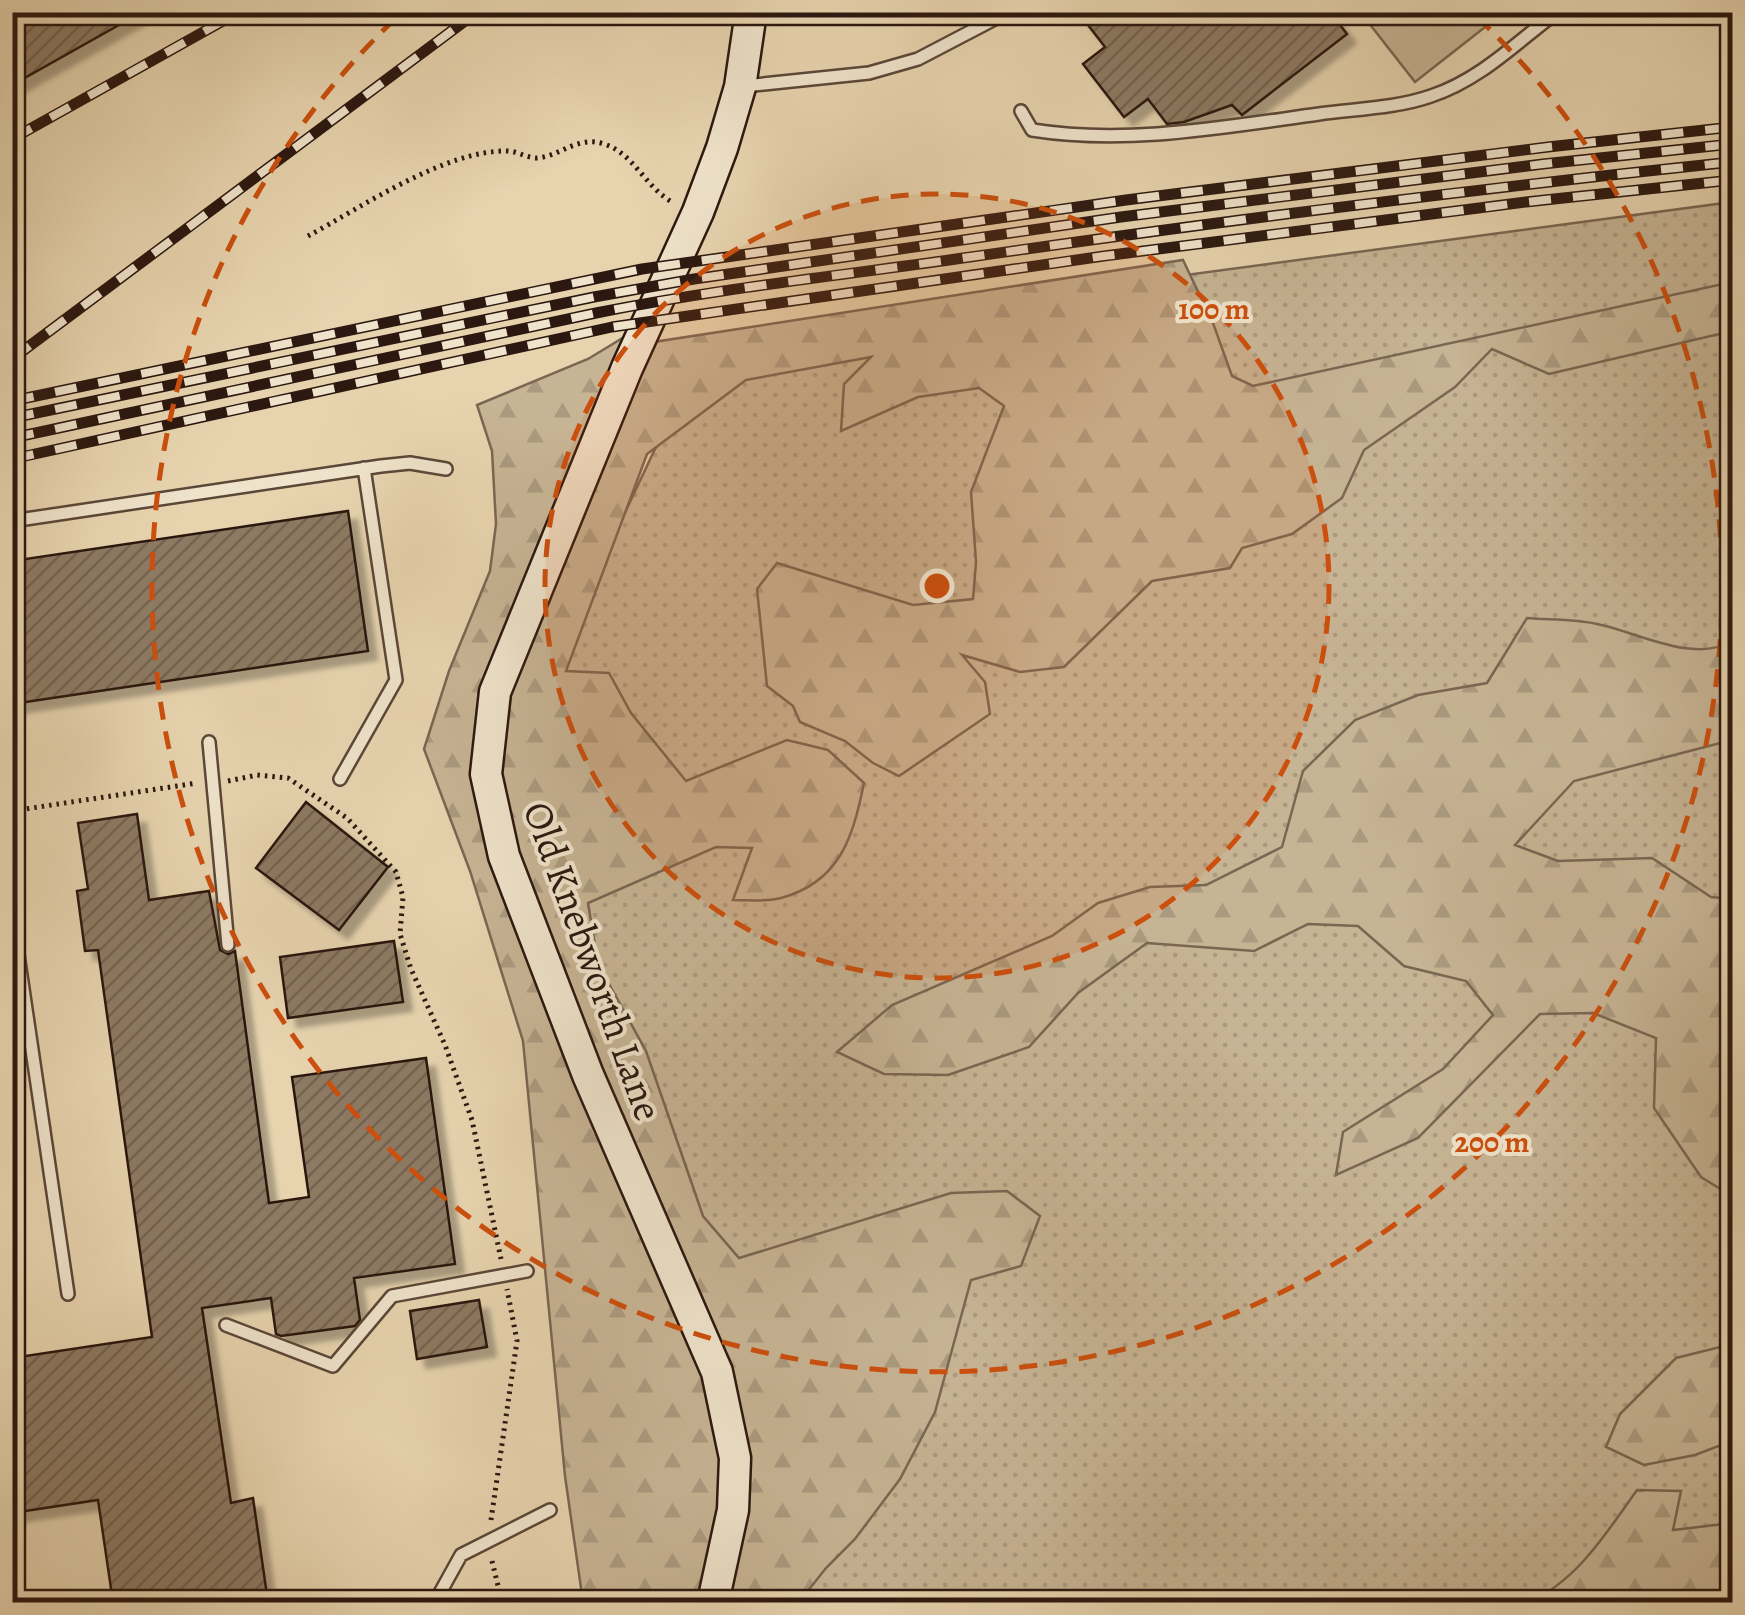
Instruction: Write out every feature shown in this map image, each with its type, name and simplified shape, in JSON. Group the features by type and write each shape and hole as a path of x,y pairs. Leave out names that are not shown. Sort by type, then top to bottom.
{"street":[{"name":"Old Knebworth Lane","path":"713,1602 733,1510 734,1458 717,1372 588,1074 504,856 486,774 495,692 626,368 698,212 722,148 740,86 750,12"}],"lane":[{"path":"740,86 869,74 918,60 1008,12"},
{"path":"1021,112 1032,130 1078,137 1139,136 1430,97 1476,76 1557,12"},
{"path":"12,521 364,468 410,463 446,469"},
{"path":"340,778 396,680 364,468"},
{"path":"209,742 228,945"},
{"path":"12,914 68,1294"},
{"path":"226,1325 333,1366 392,1296 527,1272"},
{"path":"435,1602 460,1555 550,1510"}],"path":[{"path":"308,236 452,161 506,151 538,158 573,144 591,142 603,143 625,155 659,194 698,212"},
{"path":"12,811 189,783 213,784 256,776 288,778 348,818 396,872 403,897 400,934 472,1120 517,1341 488,1542 502,1602"}],"green space":[{"path":"1361,13 1503,13 1415,82"},
{"path":"1732,202 1732,1602 751,1602 758,1554 533,731 580,608 655,449 715,386 834,322"},
{"path":"1183,260 1213,323 1232,376 1253,386 1732,282 1732,331 1549,374 1492,349 1455,387 1364,450 1342,498 1292,534 1242,548 1230,568 1152,581 1064,667 1020,672 962,655 985,682 990,714 899,776 873,763 845,741 800,722 793,706 767,686 757,589 777,563 913,605 973,599 976,562 971,492 1004,406 979,388 918,397 841,431 844,384 871,357 746,380 647,454 566,671 609,673 631,713 686,781 787,740 828,750 864,783 855,822 840,855 817,881 801,891 776,899 733,900 752,848 716,847 588,903 598,964 646,1051 703,1216 739,1258 951,1193 1007,1191 1040,1216 1021,1266 971,1280 935,1412 900,1479 855,1539 799,1602 727,1602 746,1464 512,845 497,771 506,695 654,342"},
{"path":"626,336 472,766 515,928 704,1374 720,1445 719,1503 700,1602 583,1602 565,1476 523,1041 470,871 424,749 449,671 490,571 496,524 492,451 477,405 588,359"},
{"path":"1527,618 1597,624 1682,648 1716,648 1732,642 1732,740 1574,781 1515,845 1558,861 1652,858 1711,897 1732,899 1732,1196 1701,1177 1654,1108 1656,1038 1593,1013 1540,1014 1418,1138 1336,1175 1343,1132 1443,1069 1493,1015 1466,981 1404,966 1358,926 1308,924 1254,951 1147,943 1078,993 1029,1047 948,1075 884,1074 837,1052 892,1005 1052,936 1098,903 1150,887 1206,885 1282,847 1303,771 1355,720 1418,695 1487,683"},
{"path":"1732,1344 1732,1441 1695,1455 1644,1465 1606,1447 1620,1414 1676,1358"},
{"path":"1637,1490 1681,1491 1673,1530 1732,1523 1732,1602 1529,1602 1562,1582 1576,1568"}],"building":[{"path":"12,12 142,12 12,85"},
{"path":"1078,12 1330,12 1347,34 1242,115 1232,105 1167,124 1148,99 1124,117 1083,64 1105,47"},
{"path":"348,511 368,651 12,704 12,561"},
{"path":"306,802 388,867 339,930 256,868"},
{"path":"137,814 149,900 209,891 220,950 228,954 235,951 269,1203 309,1197 292,1077 426,1058 455,1264 354,1278 360,1320 355,1326 281,1336 276,1334 271,1298 202,1308 231,1503 253,1498 268,1602 113,1602 98,1500 12,1513 12,1358 152,1337 98,950 85,951 77,891 88,889 78,823"},
{"path":"394,941 403,1002 288,1018 280,957"},
{"path":"479,1300 487,1347 417,1359 410,1311"}],"railway":[{"path":"12,139 239,12"},
{"path":"12,359 477,12"},
{"path":"12,401 642,269 1126,200 1732,127"},
{"path":"12,418 694,279 1121,217 1732,144"},
{"path":"12,438 686,297 1247,219 1732,162"},
{"path":"12,459 612,327 1104,256 1732,180"}]}
